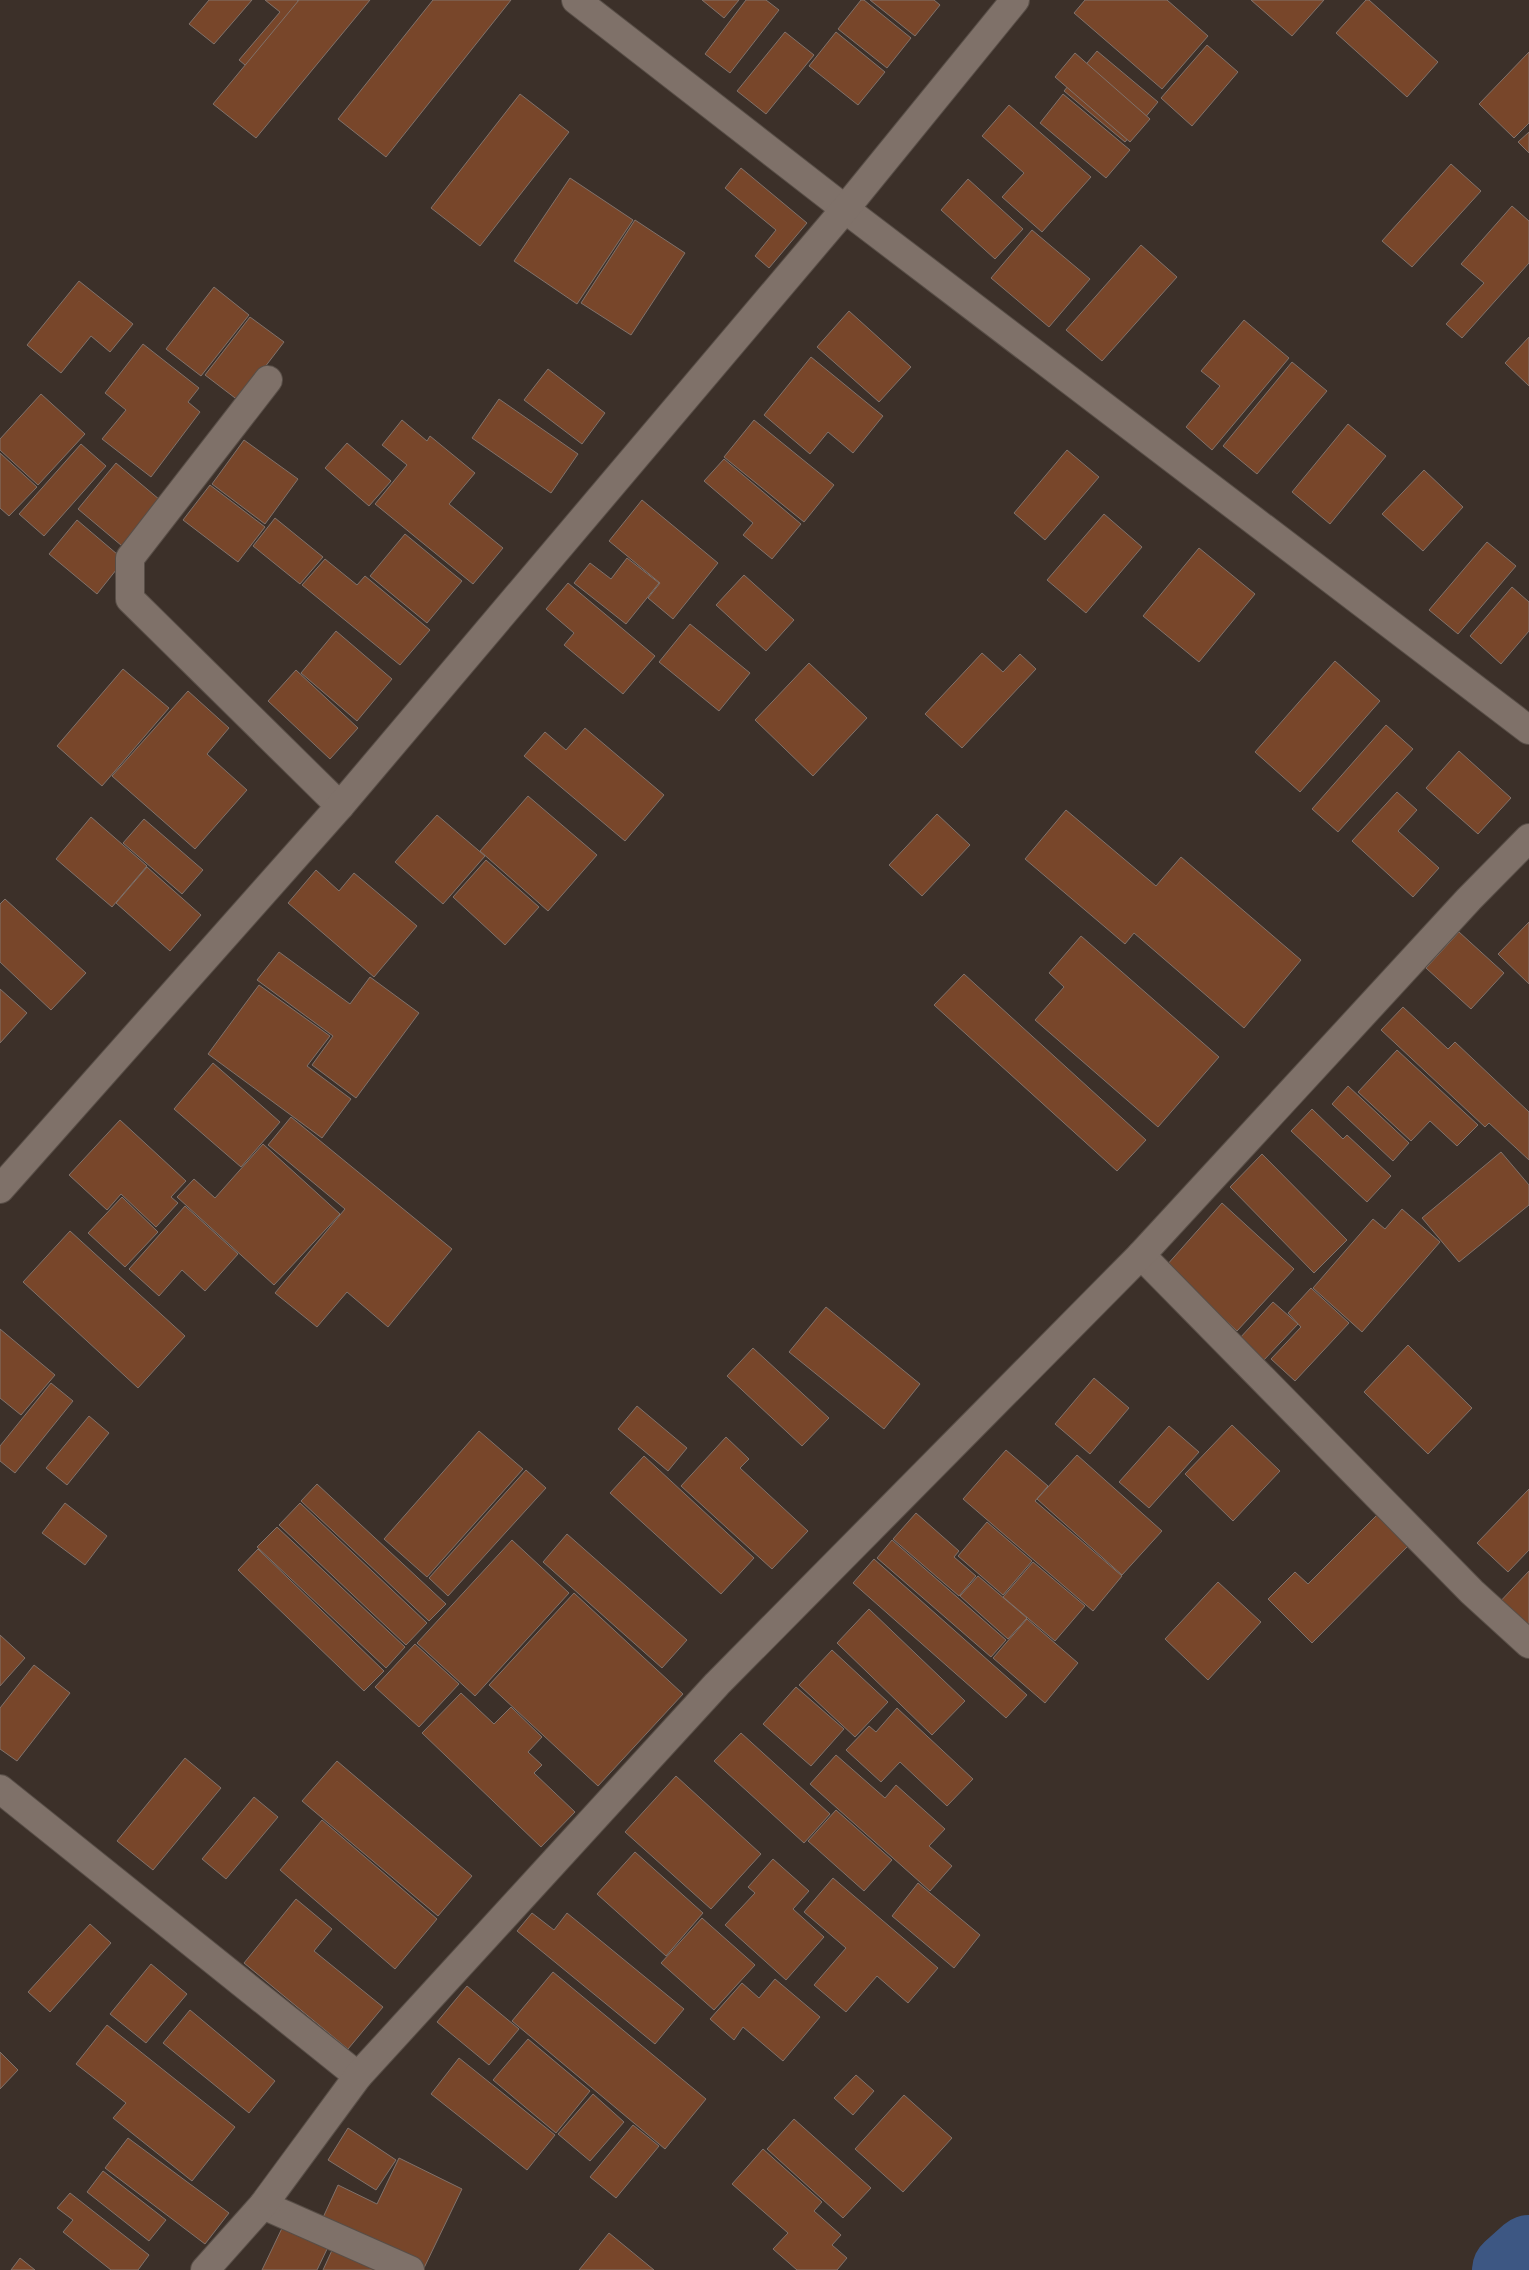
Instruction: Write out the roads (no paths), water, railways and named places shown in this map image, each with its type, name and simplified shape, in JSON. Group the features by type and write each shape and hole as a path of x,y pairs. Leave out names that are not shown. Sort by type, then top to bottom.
{"street":[{"path":"576,0 845,209 1529,730"},
{"path":"0,1189 340,806 845,209 1015,0"},
{"path":"268,380 130,558 130,599 340,806"},
{"path":"206,2270 263,2205 358,2076 716,1684 1142,1255 1469,899 1529,838"},
{"path":"1142,1255 1472,1592 1529,1644"},
{"path":"0,1789 358,2076"},
{"path":"263,2205 410,2270"}],"waterway":[{"path":"1510,2270 1529,2253"}]}
